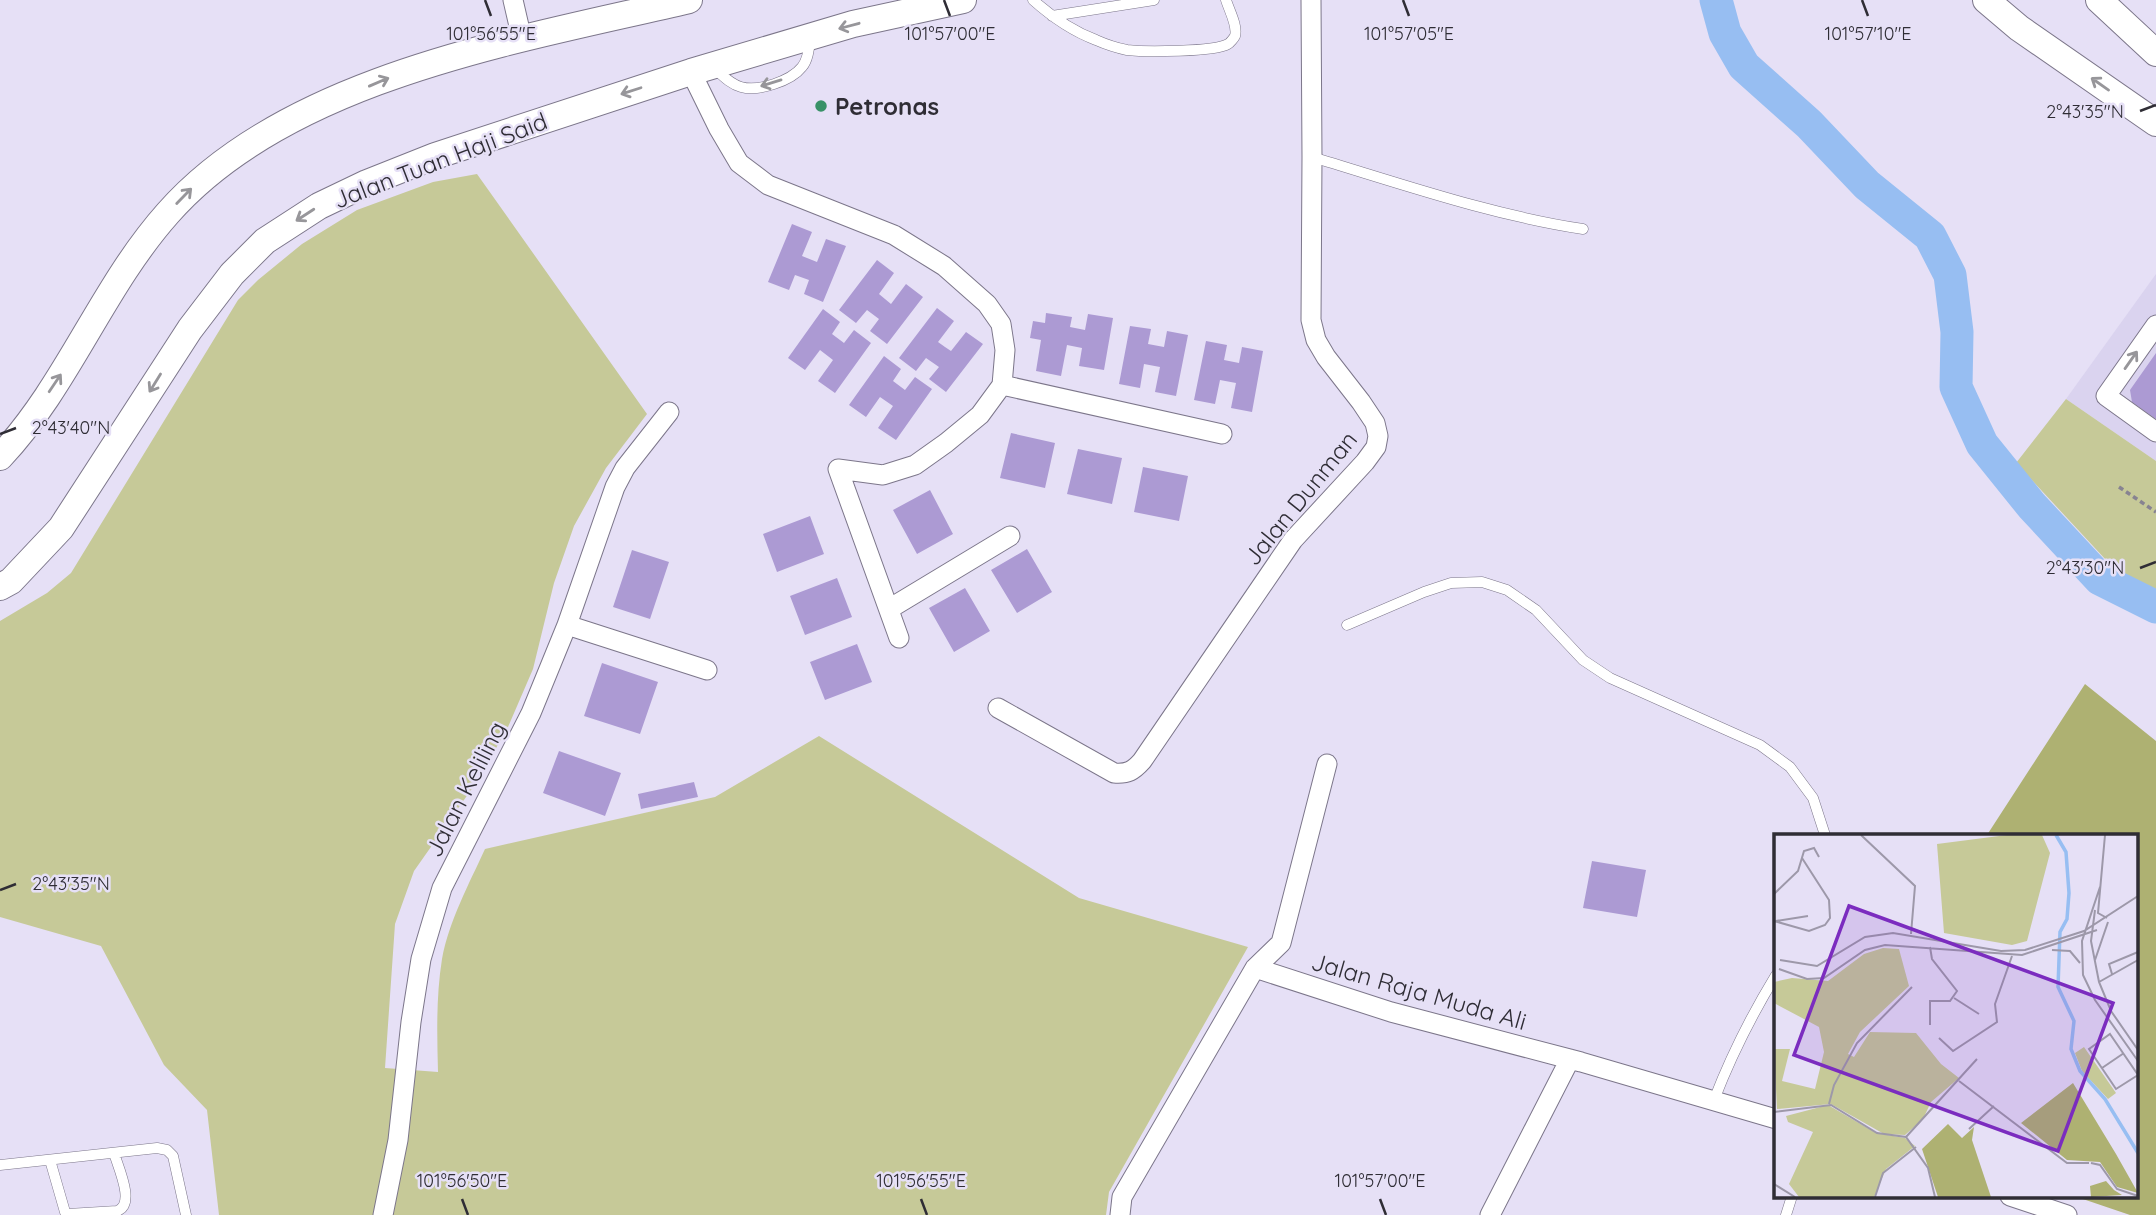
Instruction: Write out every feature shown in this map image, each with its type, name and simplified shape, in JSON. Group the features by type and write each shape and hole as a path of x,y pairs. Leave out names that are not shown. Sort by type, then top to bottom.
{"main road":[{"path":"0,457 20,436 143,245 167,214 201,179 247,145 325,105 388,78 522,39 689,0"},
{"name":"Jalan Tuan Haji Said","path":"0,587 11,580 61,528 190,328 232,274 265,240 319,206 435,156 701,69 853,24 963,0"},
{"path":"1986,0 2020,28 2156,123"},
{"path":"2099,0 2156,53"}],"street":[{"path":"513,0 522,39"},
{"name":"Jalan Dunman","path":"998,708 1114,773 1133,771 1293,540 1376,447 1378,436 1375,423 1326,357 1316,340 1311,320 1311,0"},
{"path":"701,69 719,129 739,163 768,185 894,234 943,266 987,304 1000,324 1005,350 1002,384 980,415 915,465 883,475 838,469 899,638"},
{"path":"2156,325 2106,396 2156,432"},
{"path":"1002,384 1223,434"},
{"name":"Jalan Keliling","path":"383,1215 398,1140 421,959 442,888 531,713 567,625 615,487 625,468 669,412"},
{"path":"889,609 1010,537"},
{"path":"567,625 707,670"},
{"name":"Jalan Raja Muda Ali","path":"1120,1215 1122,1197 1255,968 1281,943 1327,764"},
{"name":"Jalan Raja Muda Ali","path":"1255,968 1391,1012 1570,1059 1774,1118"},
{"path":"1490,1215 1570,1059"},
{"path":"2016,1198 2067,1215"}],"lane":[{"path":"1033,0 1068,27 1126,50 1215,48 1229,44 1235,37 1236,28 1226,0"},
{"path":"1052,16 1154,0"},
{"path":"1312,157 1474,205 1583,229"},
{"path":"1347,625 1451,583 1482,582 1507,590 1536,610 1583,660 1610,678 1760,745 1790,767 1813,798 1825,834"},
{"path":"1714,1100 1751,1015 1774,978"},
{"path":"0,1165 157,1148 167,1150 173,1156 186,1215"},
{"path":"50,1160 65,1212 117,1211 123,1210 127,1197 114,1153"},
{"path":"1786,1215 1791,1198"}],"path":[{"path":"2119,487 2156,512"}],"shaded area":[{"path":"2156,274 2156,461 2066,399"}],"green space":[{"path":"477,174 647,414 606,468 574,526 554,583 533,669 508,727 478,780 414,871 395,924 385,1068 438,1072 438,1001 442,959 454,917 485,849 715,797 819,736 1079,898 1248,947 1109,1192 1106,1215 219,1215 207,1110 164,1065 101,946 0,917 0,621 47,593 71,573 238,300 258,280 302,244 357,210 433,182"},
{"path":"2066,399 2156,461 2156,594 2119,574 2016,463"},
{"path":"2085,684 2156,741 2156,1215 2130,1215 2080,1198 2138,1198 2138,834 1988,834"}],"building":[{"path":"792,224 812,232 802,256 817,262 826,239 846,246 823,302 804,294 809,280 795,275 789,290 768,282"},
{"path":"877,260 894,273 879,294 891,304 906,284 923,297 887,344 870,331 879,319 867,310 856,323 839,310"},
{"path":"937,308 954,321 938,342 951,351 966,332 983,344 946,392 929,379 939,367 926,358 916,371 899,358"},
{"path":"823,309 840,322 832,334 844,343 854,330 871,343 835,393 818,381 833,360 820,350 805,370 788,358"},
{"path":"1046,313 1072,317 1070,327 1085,330 1088,314 1113,318 1104,370 1079,366 1082,348 1067,345 1061,376 1036,371 1041,340 1030,338 1033,321 1045,323"},
{"path":"1130,326 1151,329 1148,344 1164,347 1167,331 1188,335 1176,396 1155,392 1160,367 1144,364 1140,388 1119,384"},
{"path":"1206,341 1227,345 1224,360 1239,363 1242,347 1263,351 1252,412 1231,408 1236,383 1220,380 1215,404 1194,400"},
{"path":"2156,353 2156,419 2132,402 2130,390"},
{"path":"884,356 901,369 893,381 905,390 915,377 932,389 896,440 878,428 893,406 880,397 866,417 849,405"},
{"path":"1011,433 1055,443 1045,488 1000,478"},
{"path":"1078,449 1122,458 1112,504 1067,494"},
{"path":"1143,467 1188,476 1179,521 1134,512"},
{"path":"930,490 953,534 917,554 893,510"},
{"path":"810,516 824,554 777,572 763,534"},
{"path":"1027,549 1052,592 1017,613 991,570"},
{"path":"632,550 669,562 650,619 613,607"},
{"path":"837,578 852,617 805,635 790,596"},
{"path":"965,588 990,631 954,652 929,608"},
{"path":"857,644 872,682 825,700 810,662"},
{"path":"602,663 658,682 640,734 584,716"},
{"path":"559,751 621,773 605,816 543,793"},
{"path":"694,782 698,797 641,809 638,794"},
{"path":"1592,861 1646,870 1637,917 1583,908"}],"waterway":[{"path":"1716,0 1725,33 1744,66 1809,124 1867,185 1930,236 1950,275 1957,332 1956,387 1982,444 2032,506 2100,579 2156,607"}],"place":[{"name":"Petronas","path":"821,106"}]}
